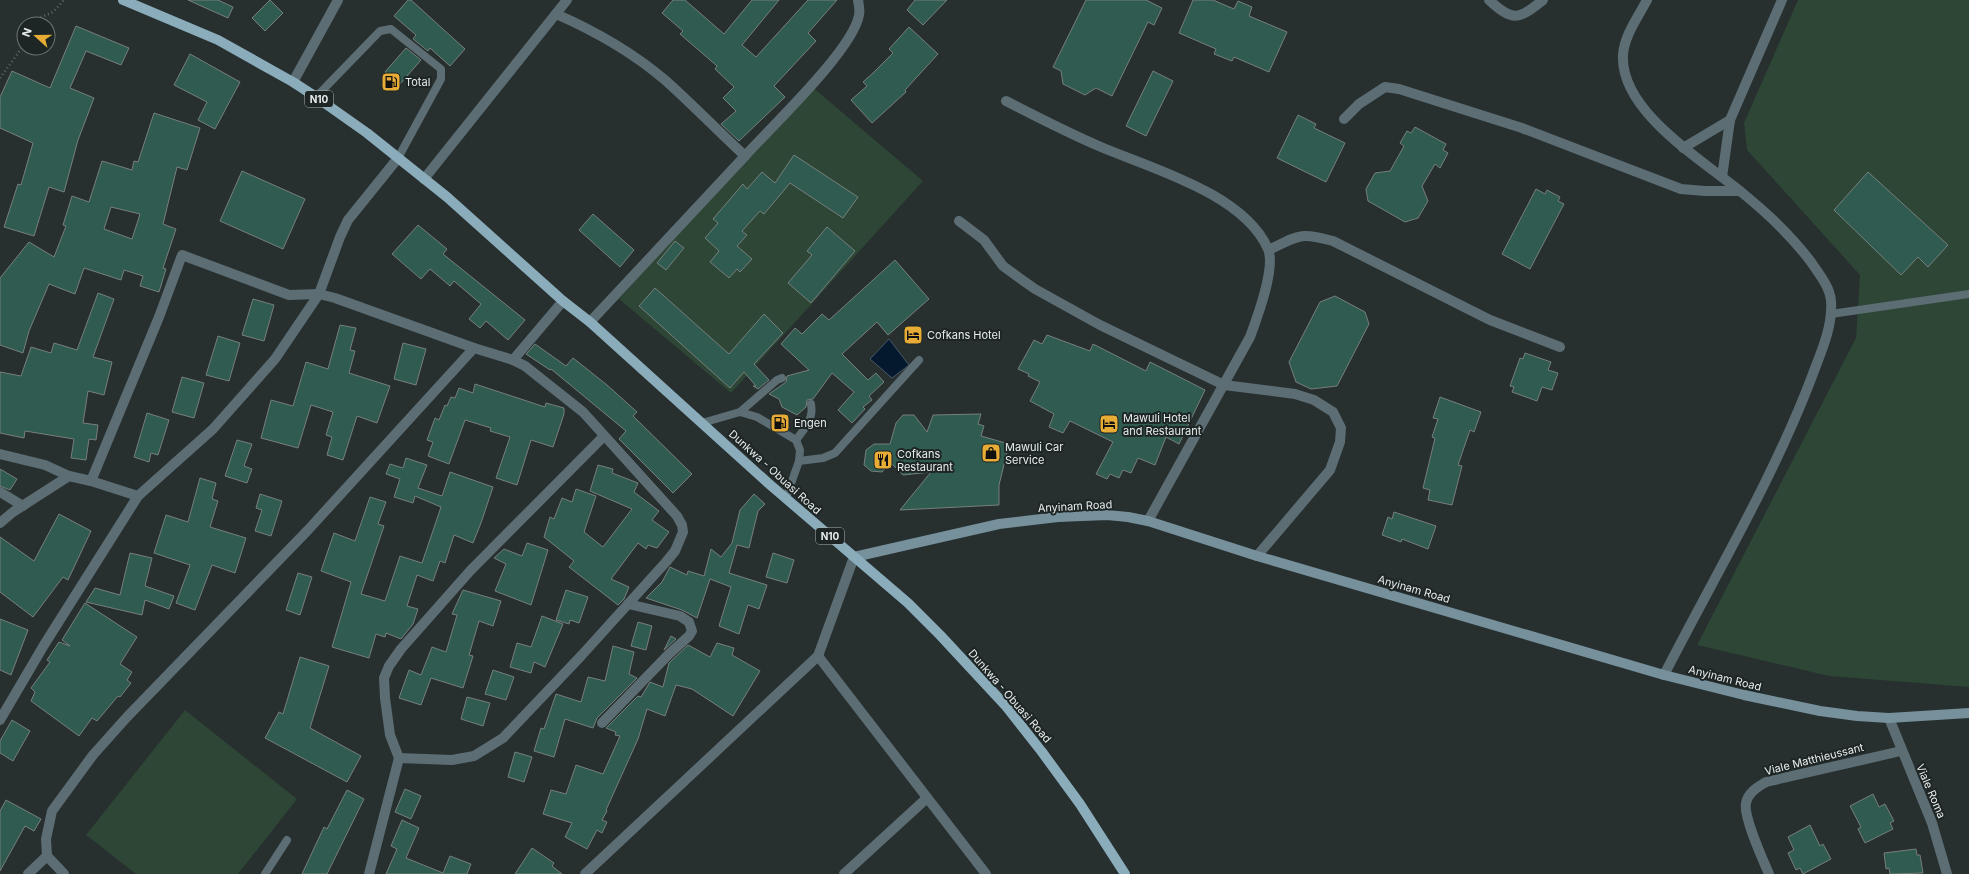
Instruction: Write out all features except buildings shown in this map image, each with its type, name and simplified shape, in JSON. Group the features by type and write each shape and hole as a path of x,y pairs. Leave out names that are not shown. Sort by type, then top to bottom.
{"main road":[{"name":"N10","path":"123,0 218,40 293,82 316,97 424,179"},
{"name":"Dunkwa - Obuasi Road","path":"424,179 563,301 590,322 786,498 908,603 971,667 1005,705 1080,804 1125,874"}],"street":[{"path":"293,82 338,0"},
{"path":"424,179 567,0"},
{"path":"590,322 814,81 847,41 859,16 858,0"},
{"path":"1489,0 1504,13 1515,16 1526,14 1544,0"},
{"path":"1647,0 1625,42 1623,54 1625,71 1630,87 1644,108 1683,148 1740,191 1777,224 1806,255 1822,277 1831,299 1831,314 1822,349 1798,413 1664,675"},
{"path":"1722,177 1730,120 1782,0"},
{"path":"556,14 586,27 611,42 665,80 745,156"},
{"path":"1344,119 1359,104 1385,87 1399,89 1522,128 1681,189 1740,191"},
{"path":"1006,101 1051,125 1188,183 1226,202 1252,225 1269,250 1267,284 1260,311 1250,337 1148,521"},
{"path":"1683,148 1730,120"},
{"path":"0,720 44,645 138,496 218,424 275,359 319,294 344,228 398,158"},
{"path":"959,221 984,240 1003,266 1035,289 1100,325 1224,385 1295,394 1314,400 1333,412 1340,428 1340,442 1330,470 1257,556"},
{"path":"1269,250 1297,236 1310,235 1333,241 1490,320 1560,347"},
{"path":"91,481 159,317 182,256 289,295 319,294 360,306 474,348 513,360 540,377 583,412 658,494 682,526 682,536 675,551 628,604 503,738 474,756 452,760 399,758"},
{"path":"513,360 563,301"},
{"path":"64,874 47,856 46,839 52,811 93,755 127,716 308,530 474,348"},
{"path":"369,874 399,758 390,735 385,698 384,678 389,666 401,648 470,571 604,436"},
{"path":"0,454 45,465 69,476 91,481 138,496"},
{"path":"0,523 69,476"},
{"path":"0,492 23,506"},
{"name":"Anyinam Road","path":"854,557 999,524 1108,515 1148,521 1257,556 1664,675 1744,695 1820,711 1889,718 1969,713"},
{"path":"585,874 818,656 854,557"},
{"path":"602,723 669,654 689,636 692,631 689,622 680,616 628,604"},
{"path":"818,656 986,874"},
{"name":"Viale Roma","path":"1889,718 1901,751 1932,823 1947,874"},
{"name":"Viale Matthieussant","path":"1769,874 1745,812 1745,804 1748,796 1754,789 1766,782 1901,751"},
{"path":"844,874 927,798"},
{"path":"28,874 47,856"}],"lane":[{"path":"316,97 380,31 391,29 441,69 441,79 398,158"},
{"path":"1831,314 1969,294"},
{"path":"799,461 823,458 835,453 919,360"},
{"path":"702,423 740,412 777,380 782,378"},
{"path":"796,440 810,421 812,412 811,404"},
{"path":"740,412 757,417 796,440 800,450 799,461 786,498"},
{"path":"265,874 287,840"}],"path":[{"path":"44,16 53,12 64,0"},
{"path":"0,78 16,56"}],"green space":[{"path":"1798,0 1969,0 1969,687 1829,676 1697,645 1856,338 1860,275 1747,150 1744,123"},
{"path":"810,85 923,181 731,393 619,299"},
{"path":"185,710 297,799 238,874 136,874 86,835"}],"water":[{"path":"889,339 909,365 892,378 870,359"}],"place":[{"name":"Total","path":"391,82"},
{"name":"Cofkans Hotel","path":"913,335"},
{"name":"Engen","path":"780,423"},
{"name":"Mawuli Hotel and Restaurant","path":"1109,424"},
{"name":"Mawuli Car Service","path":"991,453"},
{"name":"Cofkans Restaurant","path":"883,460"}]}
